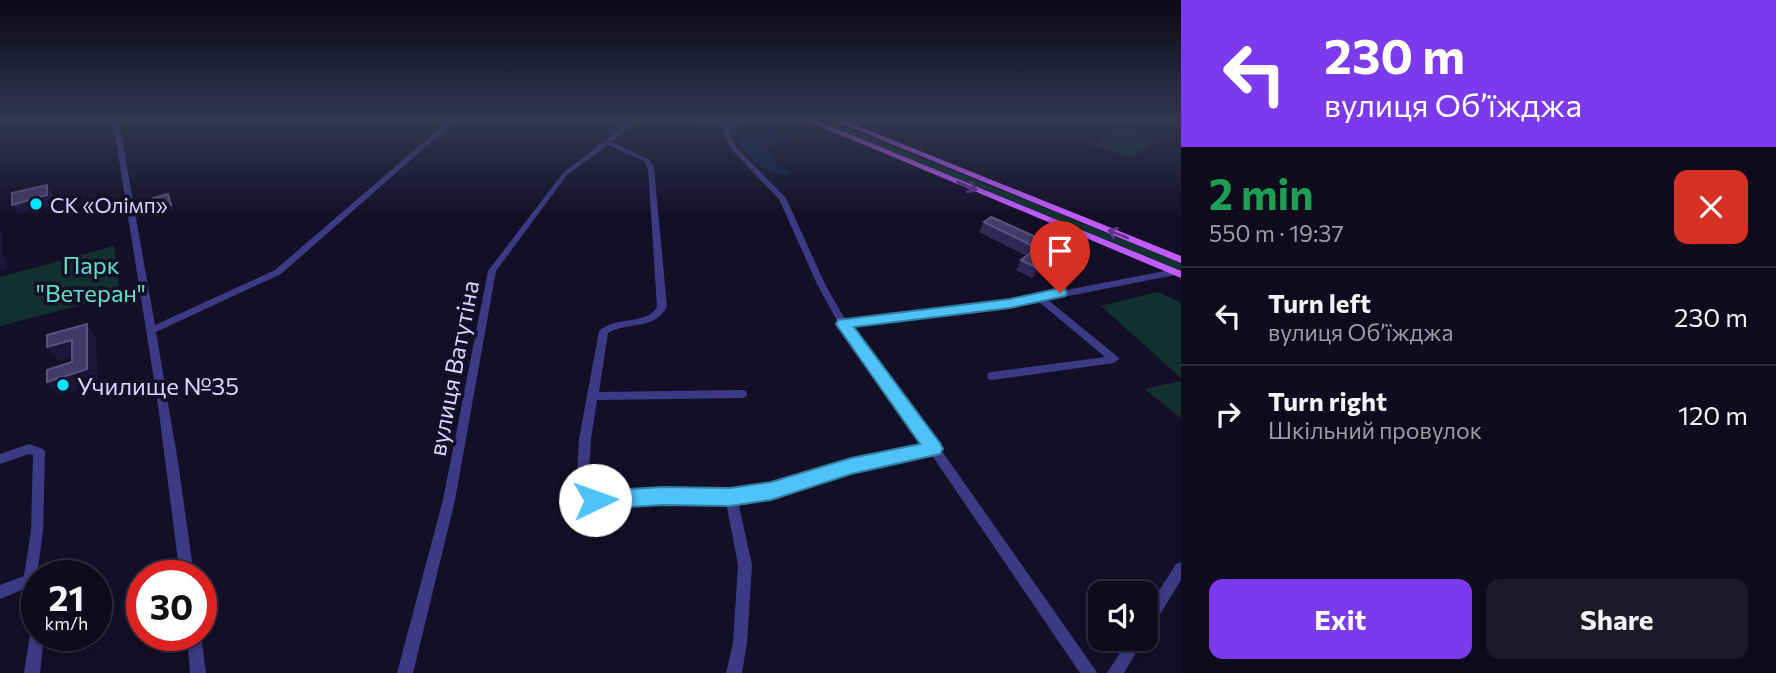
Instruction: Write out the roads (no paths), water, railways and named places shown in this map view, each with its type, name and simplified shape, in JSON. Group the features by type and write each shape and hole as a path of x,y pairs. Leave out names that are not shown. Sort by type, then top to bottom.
{"main road":[{"path":"890,153 1178,273"},
{"path":"919,153 1181,260"}],"street":[{"path":"121,153 176,479 185,560"},
{"path":"152,330 278,272 415,153"},
{"name":"вулиця Ватутіна","path":"405,673 449,500 492,271 565,174 592,153"},
{"path":"632,153 647,160 651,169 662,307 651,320 621,322 604,331 599,344 595,396 585,439 582,493 588,498 730,497 771,491 851,466 934,449"},
{"path":"738,153 782,198 821,284 843,324 934,449 1089,673"},
{"path":"843,324 1010,304 1178,273"},
{"path":"992,376 1114,359 1041,298"},
{"path":"595,396 742,394"},
{"path":"0,459 29,449 39,452 37,531 32,560"},
{"path":"730,497 745,565 740,643 734,673"},
{"path":"1158,605 1181,568"},
{"path":"0,592 21,583"},
{"path":"32,673 35,651"},
{"path":"196,651 198,673"},
{"path":"1115,673 1129,651"}],"water":[{"path":"747,153 770,153 777,164 793,173 776,174"}],"place":[{"name":"СК «Олімп»","path":"36,204"},
{"name":"Училище №35","path":"63,385"}],"park label":[{"name":"Парк \"Ветеран\"","path":"91,278"}]}
